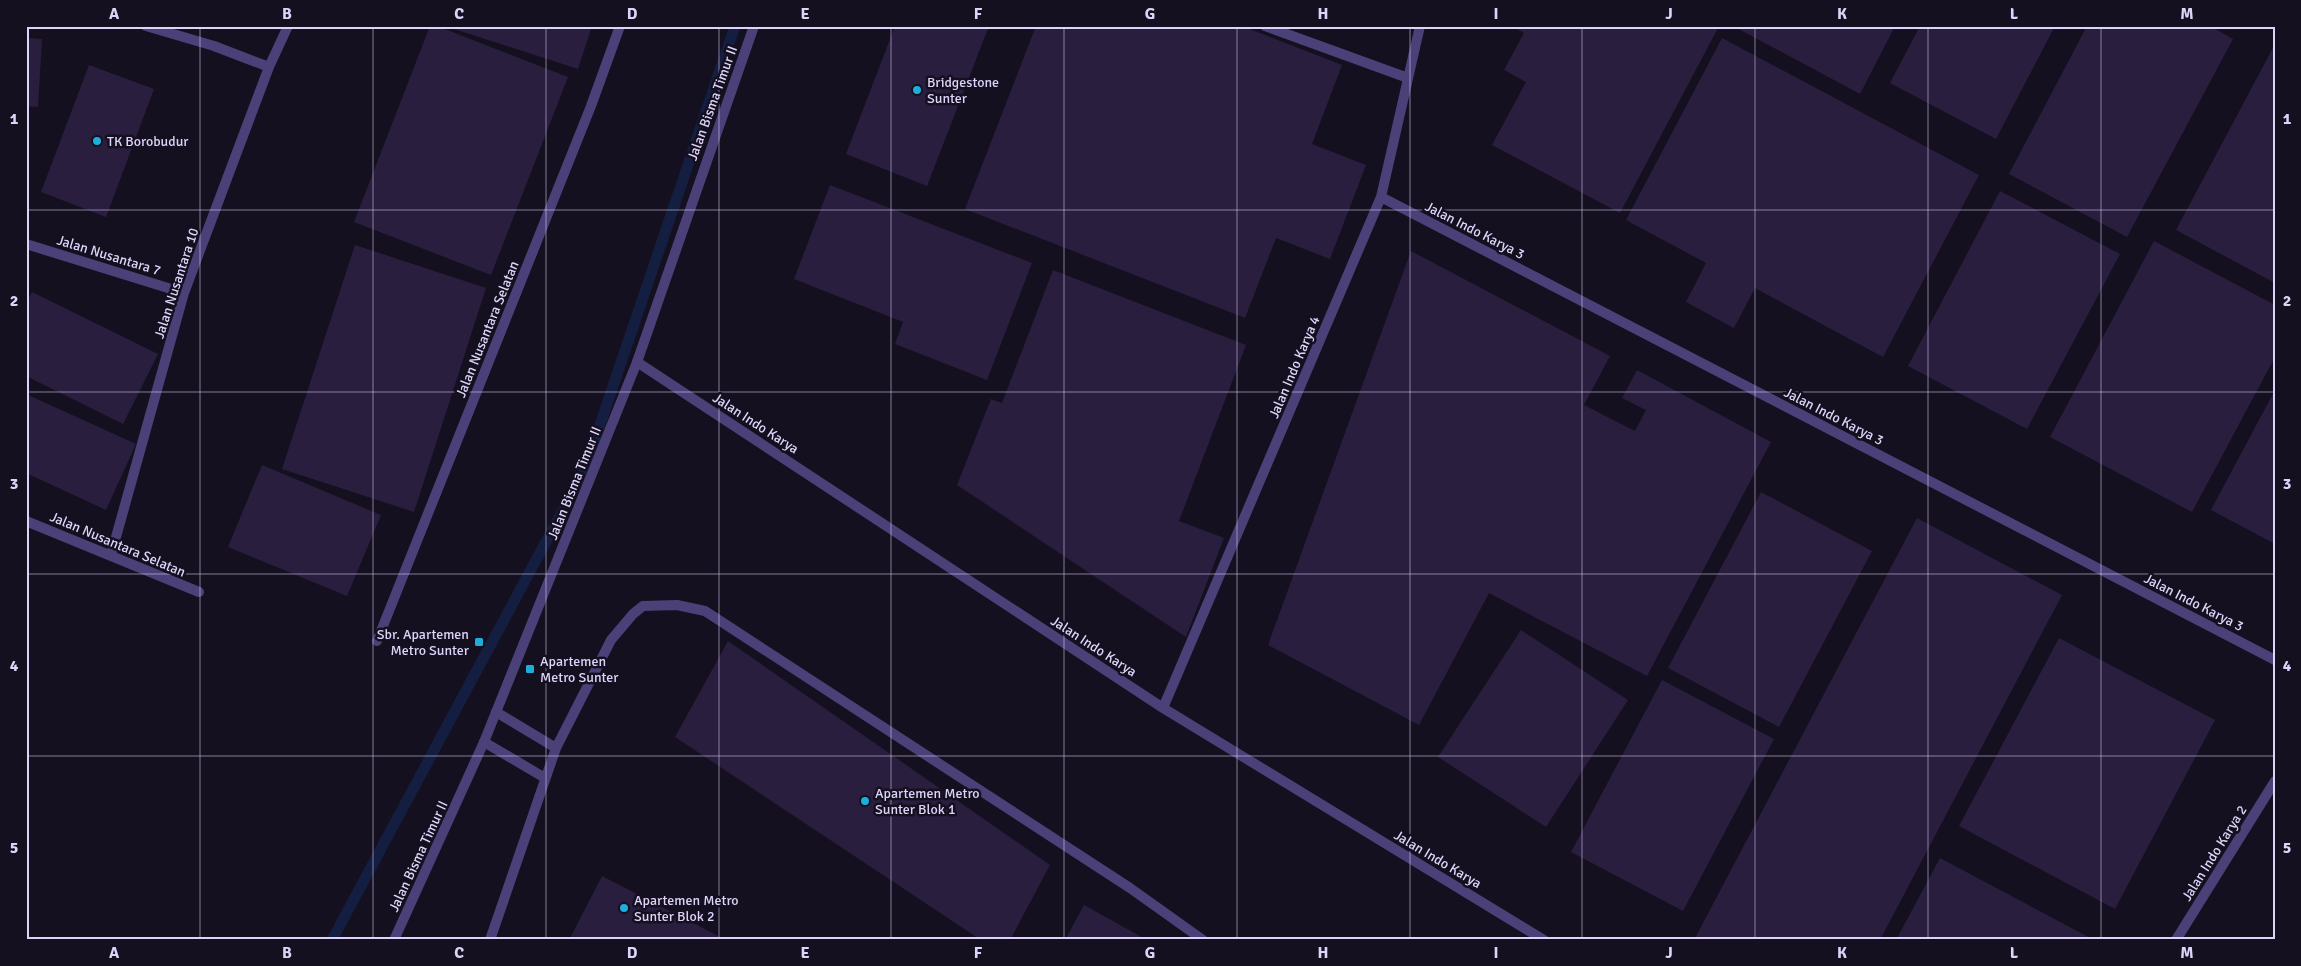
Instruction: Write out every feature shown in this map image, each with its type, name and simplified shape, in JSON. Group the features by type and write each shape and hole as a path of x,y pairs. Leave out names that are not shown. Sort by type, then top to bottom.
{"street":[{"path":"146,26 214,46 269,67"},
{"name":"Jalan Nusantara 10","path":"111,555 184,293 269,67 288,26"},
{"name":"Jalan Nusantara Selatan","path":"377,641 591,106 620,26"},
{"name":"Jalan Bisma Timur II","path":"394,940 484,742 638,362 754,26"},
{"path":"1265,26 1408,78"},
{"name":"Jalan Indo Karya 4","path":"1163,708 1381,197 1420,26"},
{"name":"Jalan Indo Karya 3","path":"1381,197 2275,660"},
{"name":"Jalan Nusantara 7","path":"26,244 184,293"},
{"name":"Jalan Indo Karya","path":"638,362 1163,708 1544,940"},
{"name":"Jalan Nusantara Selatan","path":"26,521 199,592"},
{"path":"490,940 556,748 611,640 633,614 643,606 677,605 705,611 1130,888 1203,940"},
{"path":"496,712 556,748"},
{"path":"484,742 545,778"},
{"name":"Jalan Indo Karya 2","path":"2176,940 2275,782"}],"building":[{"path":"430,26 437,26 568,77 491,275 354,222"},
{"path":"445,26 592,26 578,69"},
{"name":"Bridgestone Sunter","path":"895,26 989,26 927,186 846,154"},
{"path":"1036,26 1242,26 1342,65 1312,144 1366,165 1330,259 1276,238 1245,318 965,209"},
{"path":"1512,26 1719,26 1620,213 1492,145 1526,82 1504,70 1524,33"},
{"path":"1733,26 1895,26 1860,94"},
{"path":"1920,26 2055,26 1996,139 1890,83"},
{"path":"2087,26 2210,26 2233,39 2127,237 2009,174"},
{"path":"26,38 42,39 38,107 26,106"},
{"path":"1722,38 1979,175 1883,357 1755,288 1734,328 1686,302 1706,263 1626,220"},
{"path":"2275,44 2275,283 2176,230"},
{"name":"TK Borobudur","path":"89,65 154,89 106,217 41,192"},
{"path":"830,185 1032,263 987,380 895,344 903,322 794,279"},
{"path":"2000,191 2120,254 2027,429 1908,366"},
{"path":"2154,241 2275,305 2275,357 2192,512 2050,437"},
{"path":"355,245 486,288 414,512 282,469"},
{"path":"1411,251 1610,356 1584,405 1635,431 1646,410 1622,398 1637,370 1771,442 1647,676 1489,593 1419,725 1268,645"},
{"path":"1053,270 1246,345 1179,521 1224,538 1186,637 957,485 991,399 1002,403"},
{"path":"32,292 158,354 123,424 26,376 26,304"},
{"path":"2275,390 2275,544 2211,510"},
{"path":"26,394 136,444 106,510 26,473"},
{"path":"262,465 381,515 347,596 228,547"},
{"path":"1761,492 1872,551 1779,727 1668,668"},
{"path":"1917,518 2062,595 1880,940 1694,940"},
{"path":"1521,630 1628,700 1546,827 1438,757"},
{"path":"2059,638 2215,720 2115,909 1959,826"},
{"name":"Apartemen Metro Sunter Blok 1","path":"728,641 1050,865 1010,940 981,940 675,737"},
{"path":"1662,680 1774,739 1683,911 1571,852"},
{"path":"1940,858 2094,940 1896,940"},
{"name":"Apartemen Metro Sunter Blok 2","path":"602,876 726,940 569,940"},
{"path":"1084,905 1147,940 1065,940"}],"waterway":[{"path":"332,940 585,469 735,26"}],"place":[{"name":"Bridgestone Sunter","path":"917,90"},
{"name":"TK Borobudur","path":"97,141"},
{"name":"Sbr. Apartemen Metro Sunter","path":"479,642"},
{"name":"Apartemen Metro Sunter","path":"530,669"},
{"name":"Apartemen Metro Sunter Blok 1","path":"865,801"},
{"name":"Apartemen Metro Sunter Blok 2","path":"624,908"}]}
